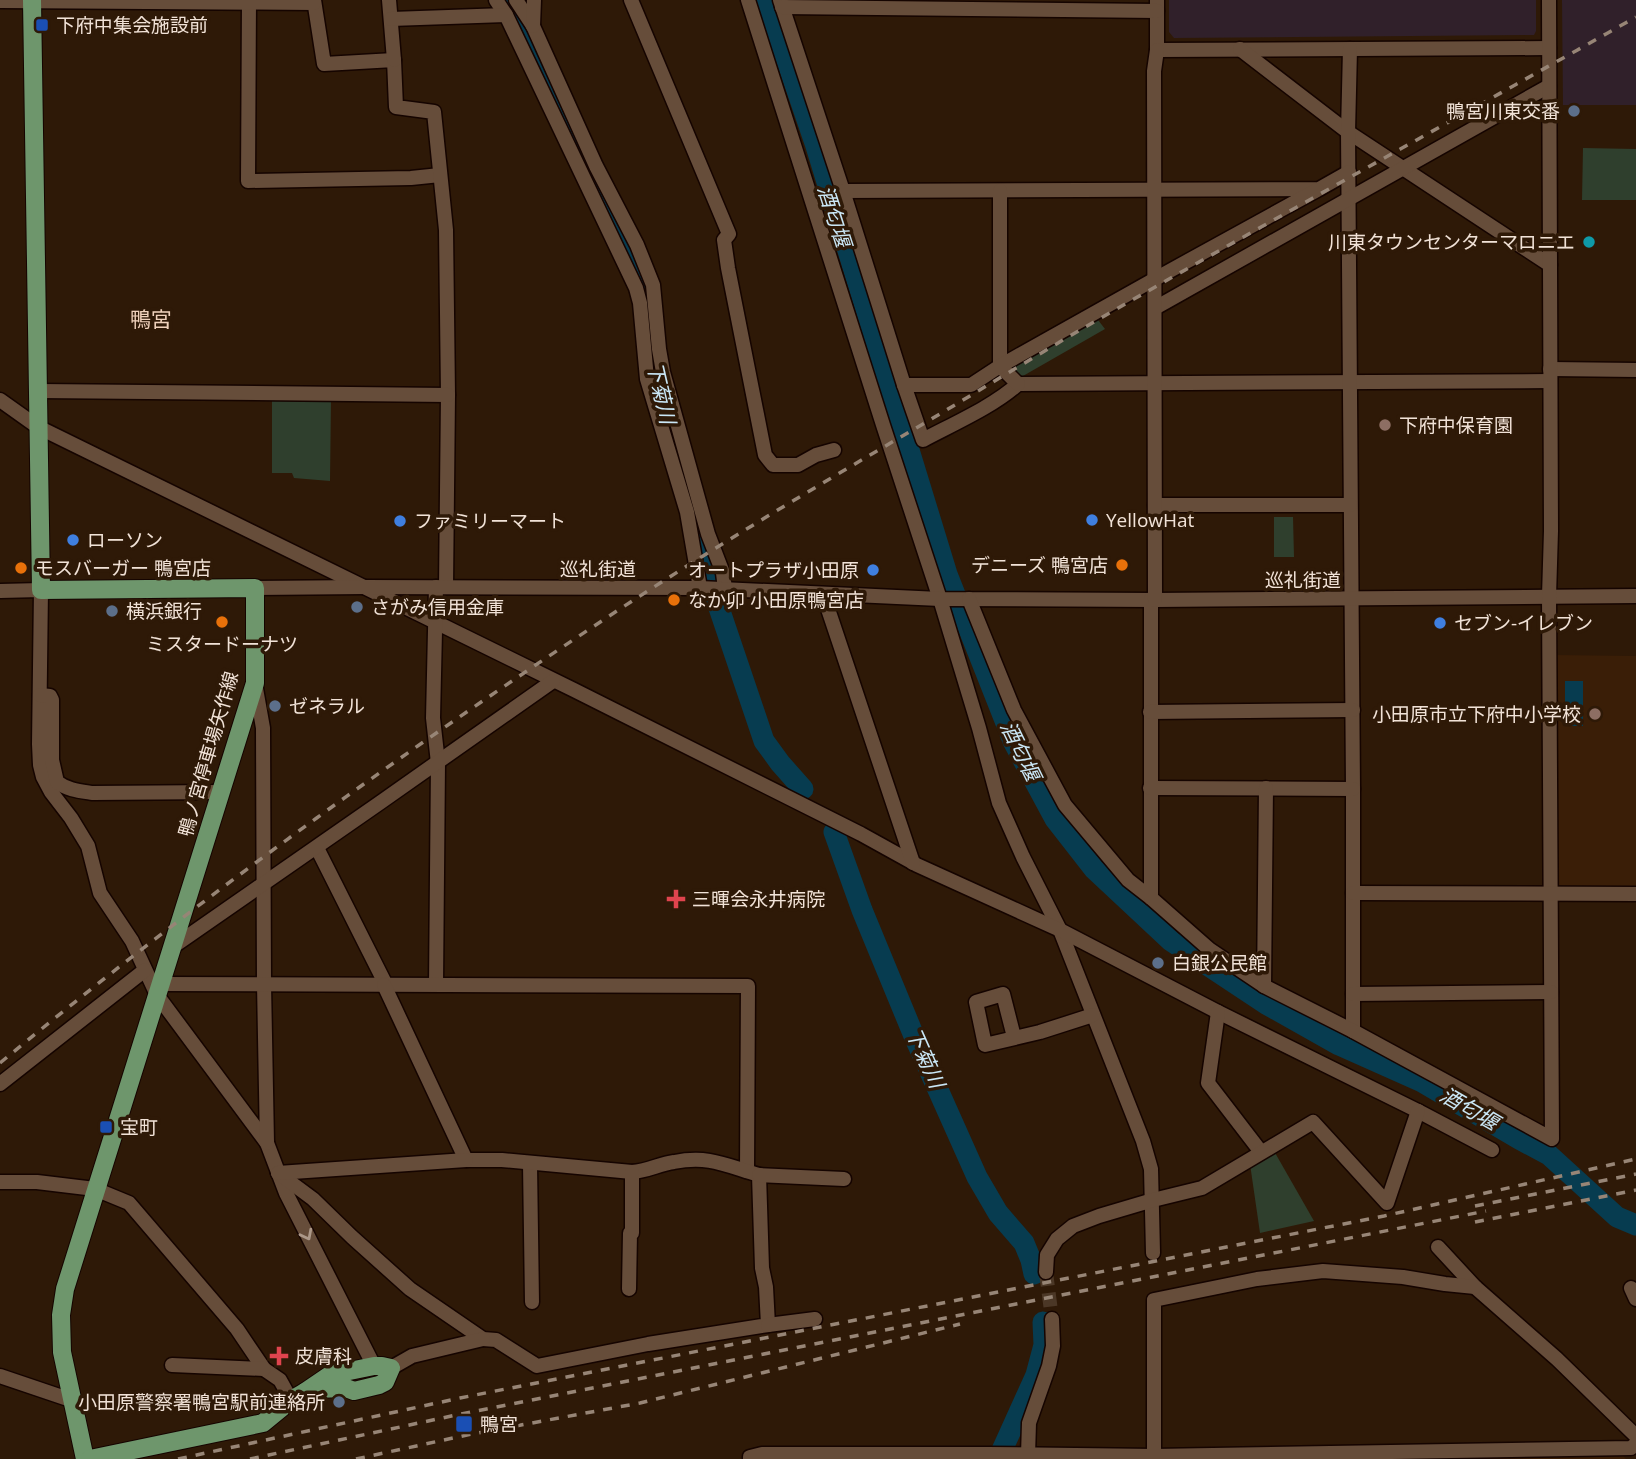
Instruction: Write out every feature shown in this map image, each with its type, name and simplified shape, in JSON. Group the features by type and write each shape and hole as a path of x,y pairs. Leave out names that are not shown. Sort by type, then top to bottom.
{"main road":[{"path":"32,1 41,590 256,588"},
{"name":"鴨ノ宮停車場矢作線","path":"85,1459 62,1352 61,1315 65,1289 255,683 256,588"},
{"path":"90,1459 263,1423 330,1375 383,1367"}],"street":[{"path":"389,0 396,107 434,112 446,230 448,394 433,718 438,763 436,984"},
{"path":"496,0 506,15 636,288 640,303 647,379 712,589"},
{"path":"516,0 533,26 653,285 663,372 708,534 723,573 712,589"},
{"path":"533,26 534,0"},
{"path":"631,0 729,234 724,240 727,259 765,455 773,465 798,466 816,455 834,450"},
{"path":"748,0 940,599 999,803 1060,930 1143,1141 1152,1169 1153,1253"},
{"path":"969,599 1014,710 1065,805 1128,880 1209,949 1264,986 1552,1139 1549,0"},
{"path":"0,1 314,1 324,64 394,61"},
{"path":"249,2 248,181 440,175"},
{"path":"1151,898 1150,712 1155,505 1155,384 1155,308 1155,279 1154,71 1157,6 781,4 923,440 1011,391 1018,384 1155,384 1350,382 1636,370"},
{"path":"391,19 506,15"},
{"path":"1350,48 1348,132 1353,1031"},
{"path":"1157,50 1549,48"},
{"path":"1240,49 1348,132 1550,265"},
{"path":"1155,308 1549,86"},
{"path":"904,385 971,385 1000,366 1349,172"},
{"path":"843,191 1319,189"},
{"path":"1000,191 1000,366 1018,384"},
{"path":"39,391 448,394"},
{"path":"0,400 38,427 574,690 861,834 913,863 1060,930 1492,1150"},
{"path":"1155,505 1350,505"},
{"name":"巡礼街道","path":"256,588 712,589 940,599 1636,596"},
{"path":"0,591 41,590 40,765 51,792 88,846 100,893 132,941 145,970 267,1143 286,1193 383,1367 412,1356 484,1339 496,1340 537,1366 648,1344 815,1319"},
{"path":"823,594 913,863"},
{"path":"171,948 553,681"},
{"path":"255,683 263,728 267,1143"},
{"path":"40,695 50,696 52,700 52,760 57,782 62,786 93,793 220,792"},
{"path":"1150,712 1353,710"},
{"path":"1150,788 1353,789"},
{"path":"1264,986 1266,788"},
{"path":"317,848 385,985 466,1160"},
{"path":"1353,893 1636,894"},
{"path":"0,1084 145,970"},
{"path":"158,989 264,984 748,986 753,1173 768,1325"},
{"path":"1353,994 1551,992"},
{"path":"1218,1012 1208,1083 1261,1152"},
{"path":"1014,1037 1040,1032 1093,1015"},
{"path":"1045,1272 1047,1255 1057,1239 1073,1226 1153,1200 1202,1188 1313,1122 1387,1203 1418,1111"},
{"path":"278,1173 466,1160 502,1160 632,1172 645,1171 674,1161 700,1159 753,1173 844,1179"},
{"path":"530,1164 532,1302"},
{"path":"629,1289 632,1172"},
{"path":"278,1173 313,1199 410,1289 484,1339"},
{"path":"0,1182 37,1182 95,1189 130,1203 237,1329 264,1369 298,1396"},
{"path":"1438,1247 1475,1287 1557,1359 1634,1447"},
{"path":"1154,1457 1154,1300 1257,1279 1323,1271 1403,1277 1475,1287"},
{"path":"1020,1456 1049,1366 1053,1346 1052,1319"},
{"path":"172,1365 264,1369"},
{"path":"0,1376 71,1400"},
{"path":"746,1458 762,1454 1154,1457 1634,1447"}],"shaded area":[{"path":"1169,0 1536,0 1536,31 1534,35 1174,38 1169,32"},
{"path":"1562,0 1636,0 1636,105 1563,105"},
{"name":"小田原市立下府中小学校","path":"1553,655 1636,656 1636,889 1555,890"},
{"path":"1623,1456 1626,1459 1369,1459 1370,1458"}],"green space":[{"path":"1583,148 1636,149 1636,200 1582,200"},
{"path":"1095,316 1105,329 1016,380 1004,366"},
{"path":"272,398 331,399 330,481 294,478 292,473 272,473"},
{"path":"1274,517 1293,517 1294,557 1274,557"},
{"path":"1274,1151 1314,1221 1260,1233 1250,1164"}],"water":[{"path":"1565,681 1583,681 1583,726 1565,726"}],"waterway":[{"name":"下菊川","path":"508,0 641,277 647,303 649,344 657,387 675,450"},
{"name":"酒匂堰","path":"766,0 815,143 947,574 1013,741 1055,819 1094,869 1171,941 1266,1004 1339,1045 1422,1082 1549,1155 1617,1217 1636,1225"},
{"name":"下菊川","path":"688,495 719,608 764,741 803,789"},
{"name":"下菊川","path":"834,832 862,910 914,1036 977,1177 998,1213 1024,1243 1034,1274"},
{"name":"下菊川","path":"998,1459 1036,1375 1044,1345 1043,1322"}],"tunnel":[{"path":"1046,1272 1052,1319"}],"railway":[{"path":"0,1063 151,942 305,826 543,660 660,583 1099,319 1636,17"},
{"path":"178,1459 460,1398 1384,1216 1636,1159"},
{"path":"1475,1206 1636,1174"},
{"path":"1475,1222 1636,1190"},
{"path":"250,1459 461,1414 1486,1211"},
{"path":"356,1459 640,1403 960,1324"}],"place":[{"name":"下府中集会施設前","path":"42,25"},
{"name":"鴨宮川東交番","path":"1574,111"},
{"name":"川東タウンセンターマロニエ","path":"1589,242"},
{"name":"下府中保育園","path":"1385,425"},
{"name":"YellowHat","path":"1092,520"},
{"name":"ファミリーマート","path":"400,521"},
{"name":"ローソン","path":"73,540"},
{"name":"デニーズ 鴨宮店","path":"1122,565"},
{"name":"モスバーガー 鴨宮店","path":"21,568"},
{"name":"オートプラザ小田原","path":"873,570"},
{"name":"なか卯 小田原鴨宮店","path":"674,600"},
{"name":"さがみ信用金庫","path":"357,607"},
{"name":"横浜銀行","path":"112,611"},
{"name":"ミスタードーナツ","path":"222,622"},
{"name":"セブン-イレブン","path":"1440,623"},
{"name":"ゼネラル","path":"275,706"},
{"name":"小田原市立下府中小学校","path":"1595,714"},
{"name":"三暉会永井病院","path":"676,899"},
{"name":"白銀公民館","path":"1158,963"},
{"name":"宝町","path":"106,1127"},
{"name":"皮膚科","path":"279,1356"},
{"name":"小田原警察署鴨宮駅前連絡所","path":"339,1402"},
{"name":"鴨宮","path":"464,1424"}],"district":[{"name":"鴨宮","path":"151,320"}]}
